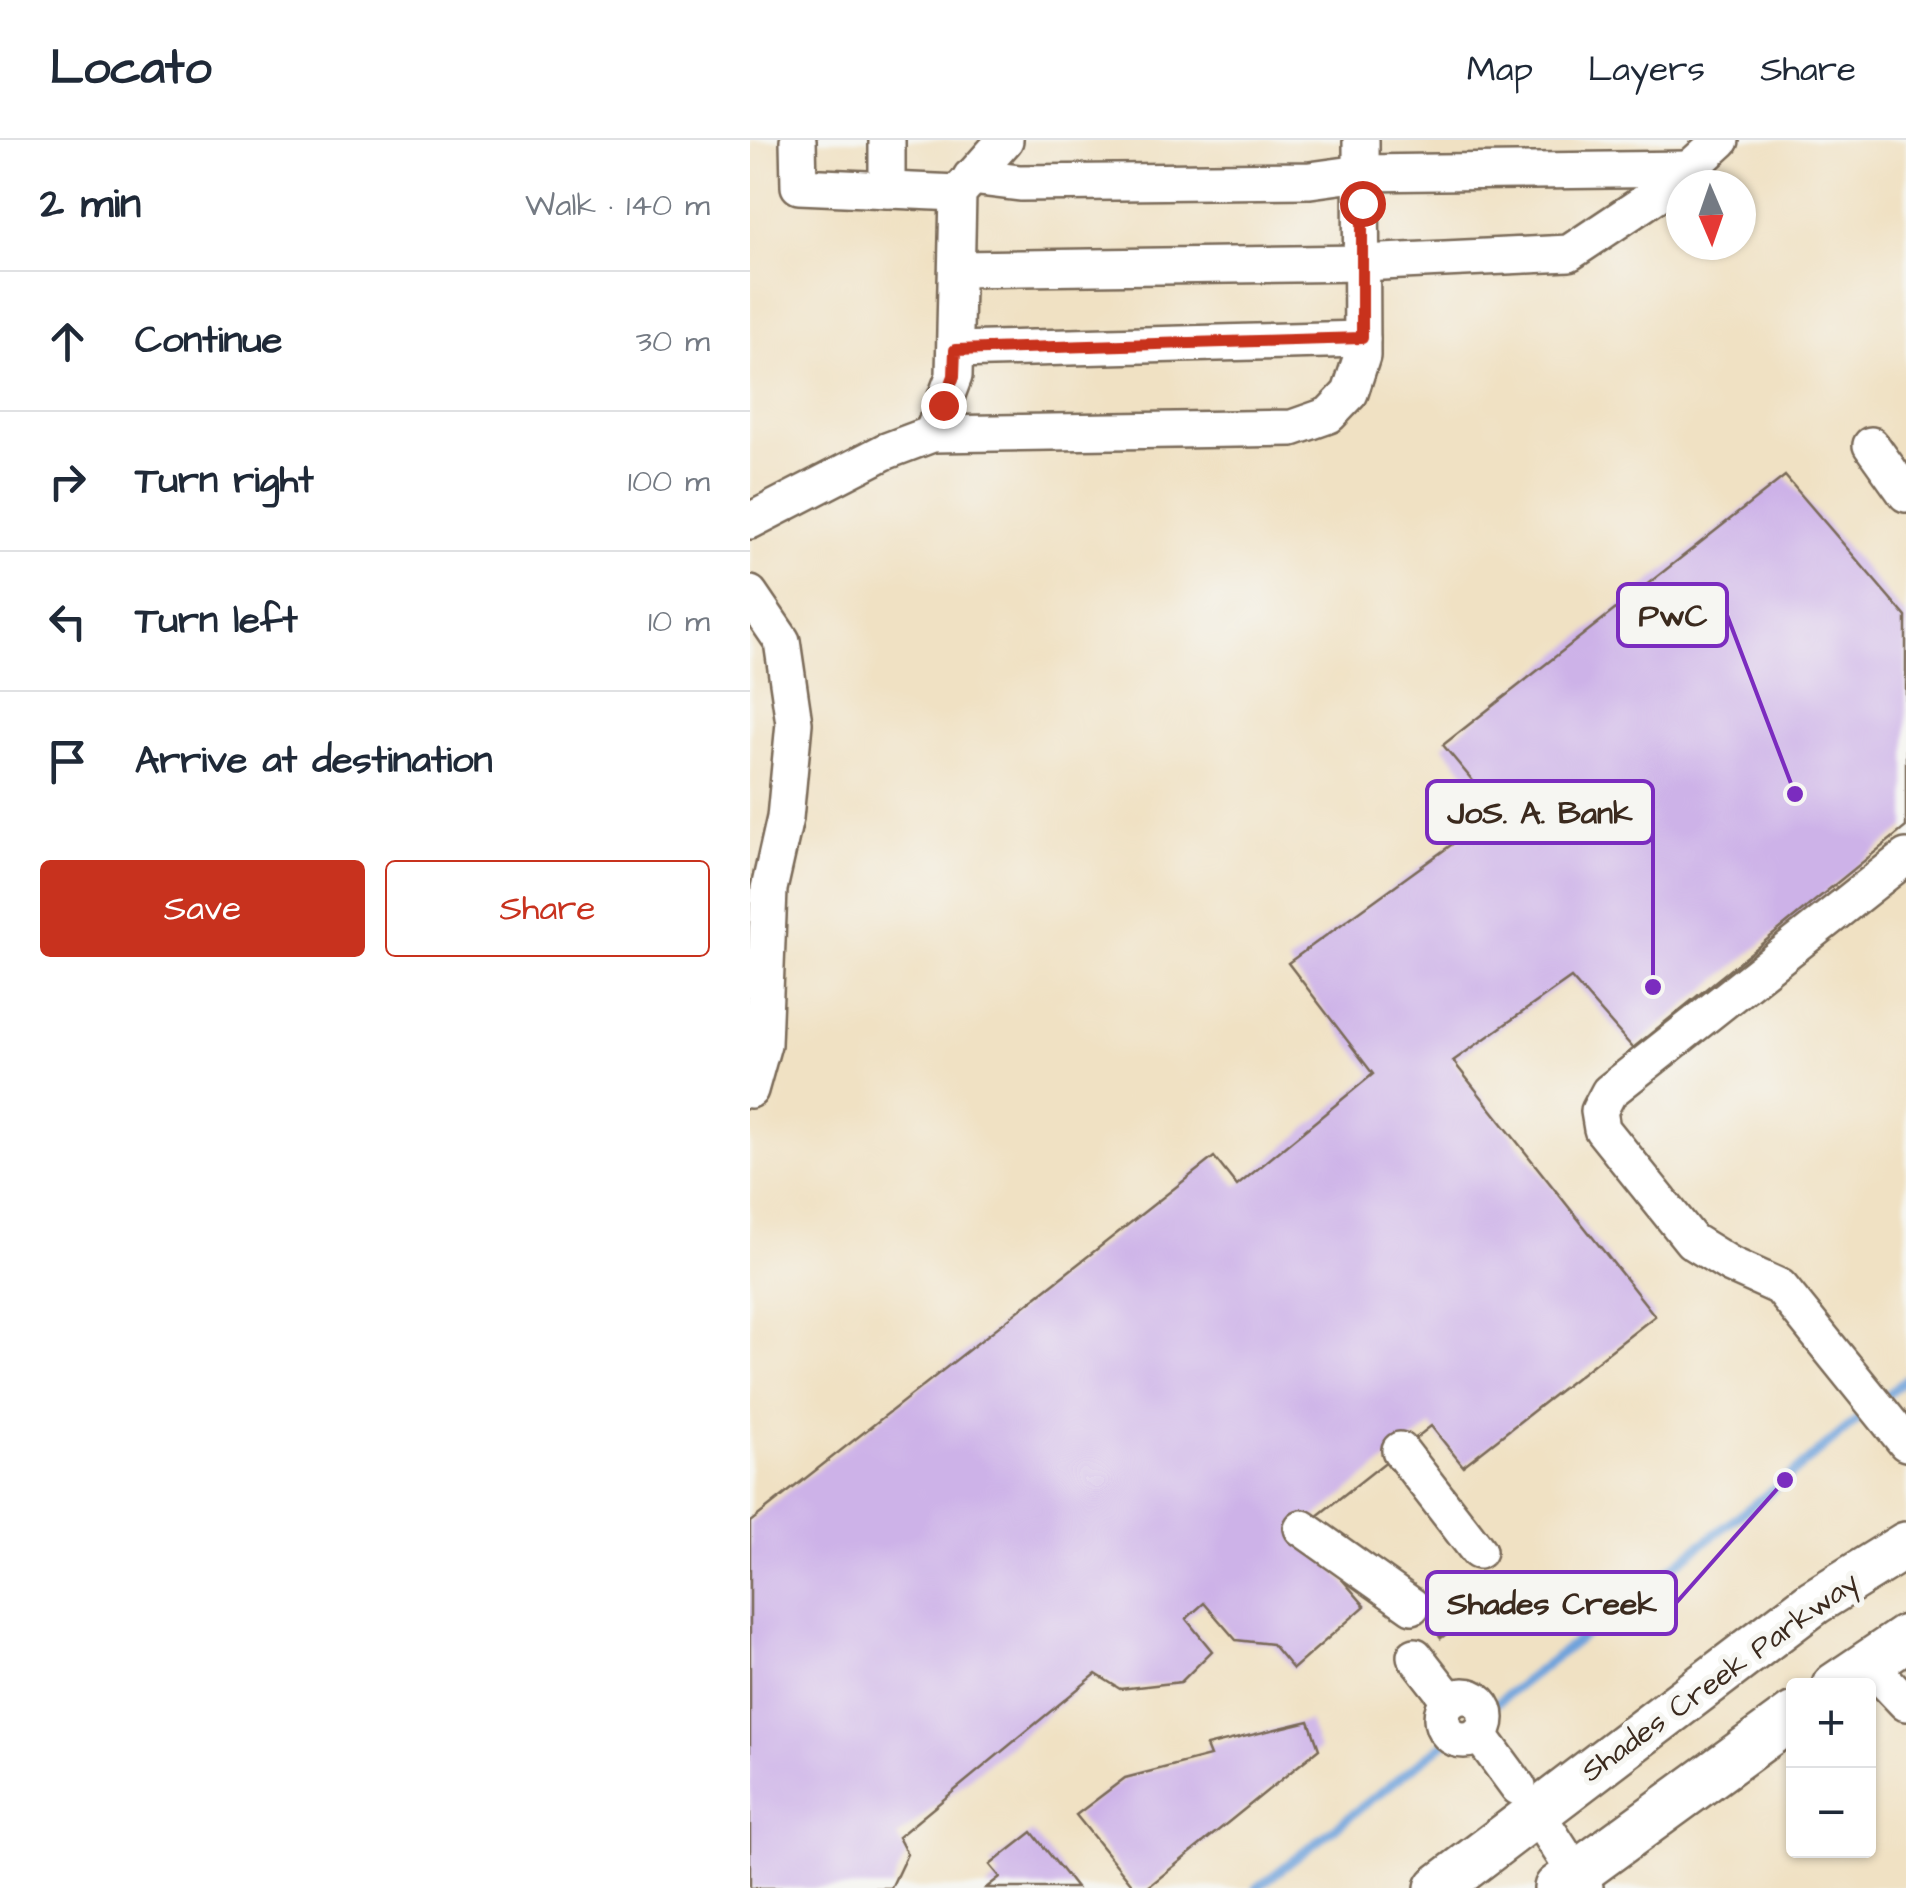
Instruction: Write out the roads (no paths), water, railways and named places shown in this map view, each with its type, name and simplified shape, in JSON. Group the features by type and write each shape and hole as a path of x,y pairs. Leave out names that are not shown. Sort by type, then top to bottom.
{"main road":[{"name":"Shades Creek Parkway","path":"1438,1888 1519,1790 1906,1544"},
{"path":"1851,1674 1906,1638"},
{"path":"1572,1883 1786,1721"}],"street":[{"path":"798,140 799,186 888,190 981,163 1020,184 1310,180 1362,157 1690,168"},
{"path":"887,140 888,190"},
{"path":"957,269 1362,262 1569,253 1674,183 1720,140"},
{"path":"750,521 884,452 932,434 1292,428 1329,415 1350,392 1362,356 1362,157"},
{"path":"932,434 954,376 957,269 981,163"},
{"path":"955,350 1362,338"},
{"path":"1872,445 1906,494"},
{"path":"750,594 782,641 794,723 785,818 769,890 763,1044 750,1090"},
{"path":"1906,856 1609,1092 1599,1110 1602,1130 1692,1241 1730,1264 1780,1286 1906,1443"},
{"path":"1400,1450 1478,1551"},
{"path":"1302,1528 1428,1607"},
{"path":"1415,1656 1450,1700 1466,1696 1484,1708 1486,1722 1479,1734 1519,1790 1572,1883"},
{"path":"1851,1674 1906,1703"}],"waterway":[{"path":"1882,1399 1906,1379"},
{"path":"1257,1888 1785,1480 1870,1409"}],"place":[{"name":"PwC","path":"1795,794"},
{"name":"JoS. A. Bank","path":"1653,987"},
{"name":"Shades Creek","path":"1785,1480"}]}
